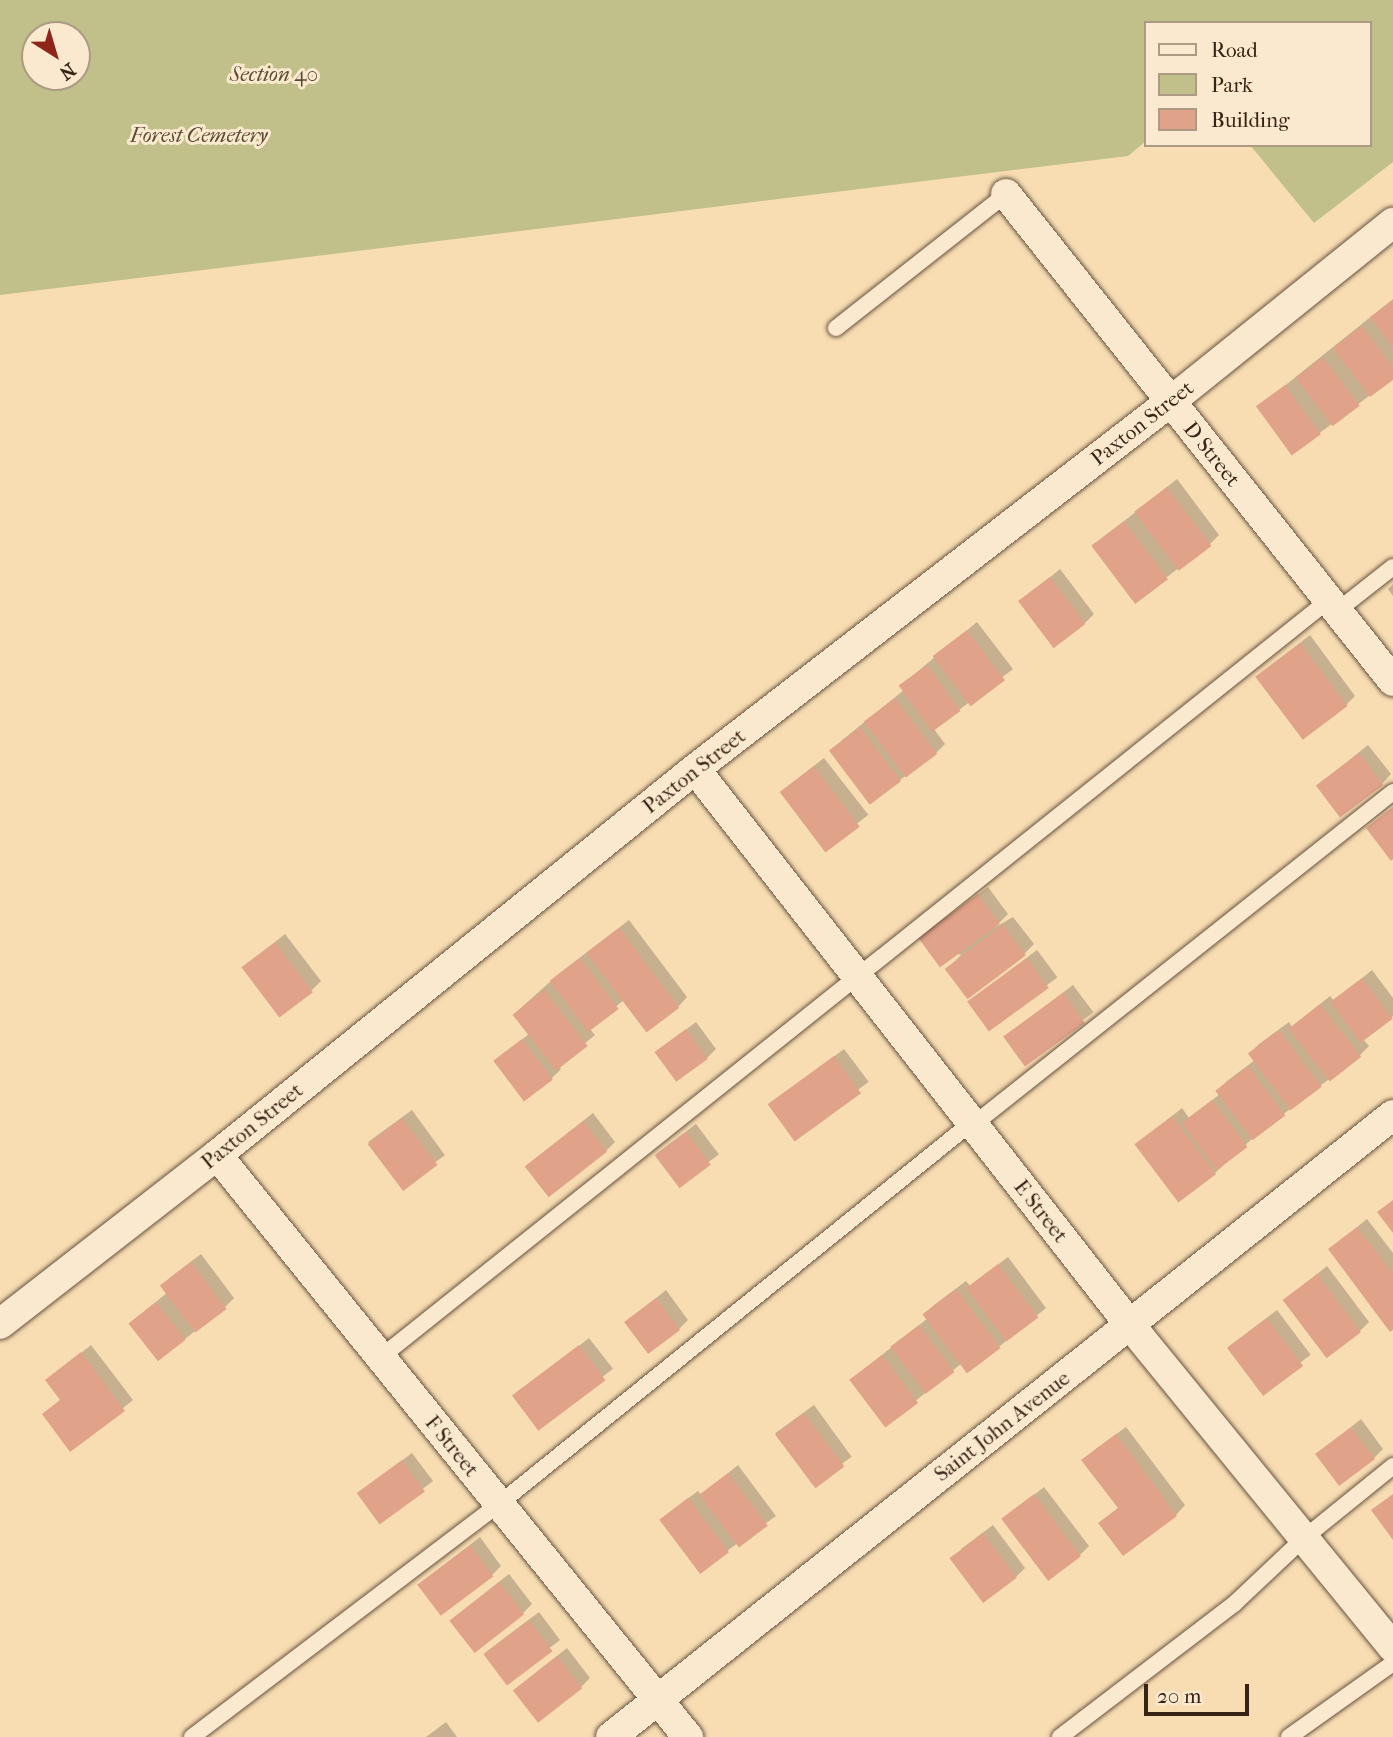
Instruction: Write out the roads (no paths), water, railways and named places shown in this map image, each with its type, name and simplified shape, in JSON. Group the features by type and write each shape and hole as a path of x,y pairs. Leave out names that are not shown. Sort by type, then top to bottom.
{"street":[{"name":"D Street","path":"1006,194 1393,681"},
{"name":"Paxton Street","path":"0,1324 217,1154 695,769 1170,402 1393,223"},
{"name":"E Street","path":"695,769 1130,1325 1393,1648"},
{"name":"Saint John Avenue","path":"611,1737 1393,1115"},
{"name":"F Street","path":"217,1154 688,1737"}],"lane":[{"path":"836,328 1006,194"},
{"path":"381,1357 857,976 1333,606 1393,567"},
{"path":"192,1737 499,1504 972,1124 1393,792"},
{"path":"1060,1737 1234,1604 1303,1539 1393,1466"},
{"path":"1289,1737 1393,1663"}],"park label":[{"name":"Section 40","path":"274,74"},
{"name":"Forest Cemetery","path":"199,135"}]}
